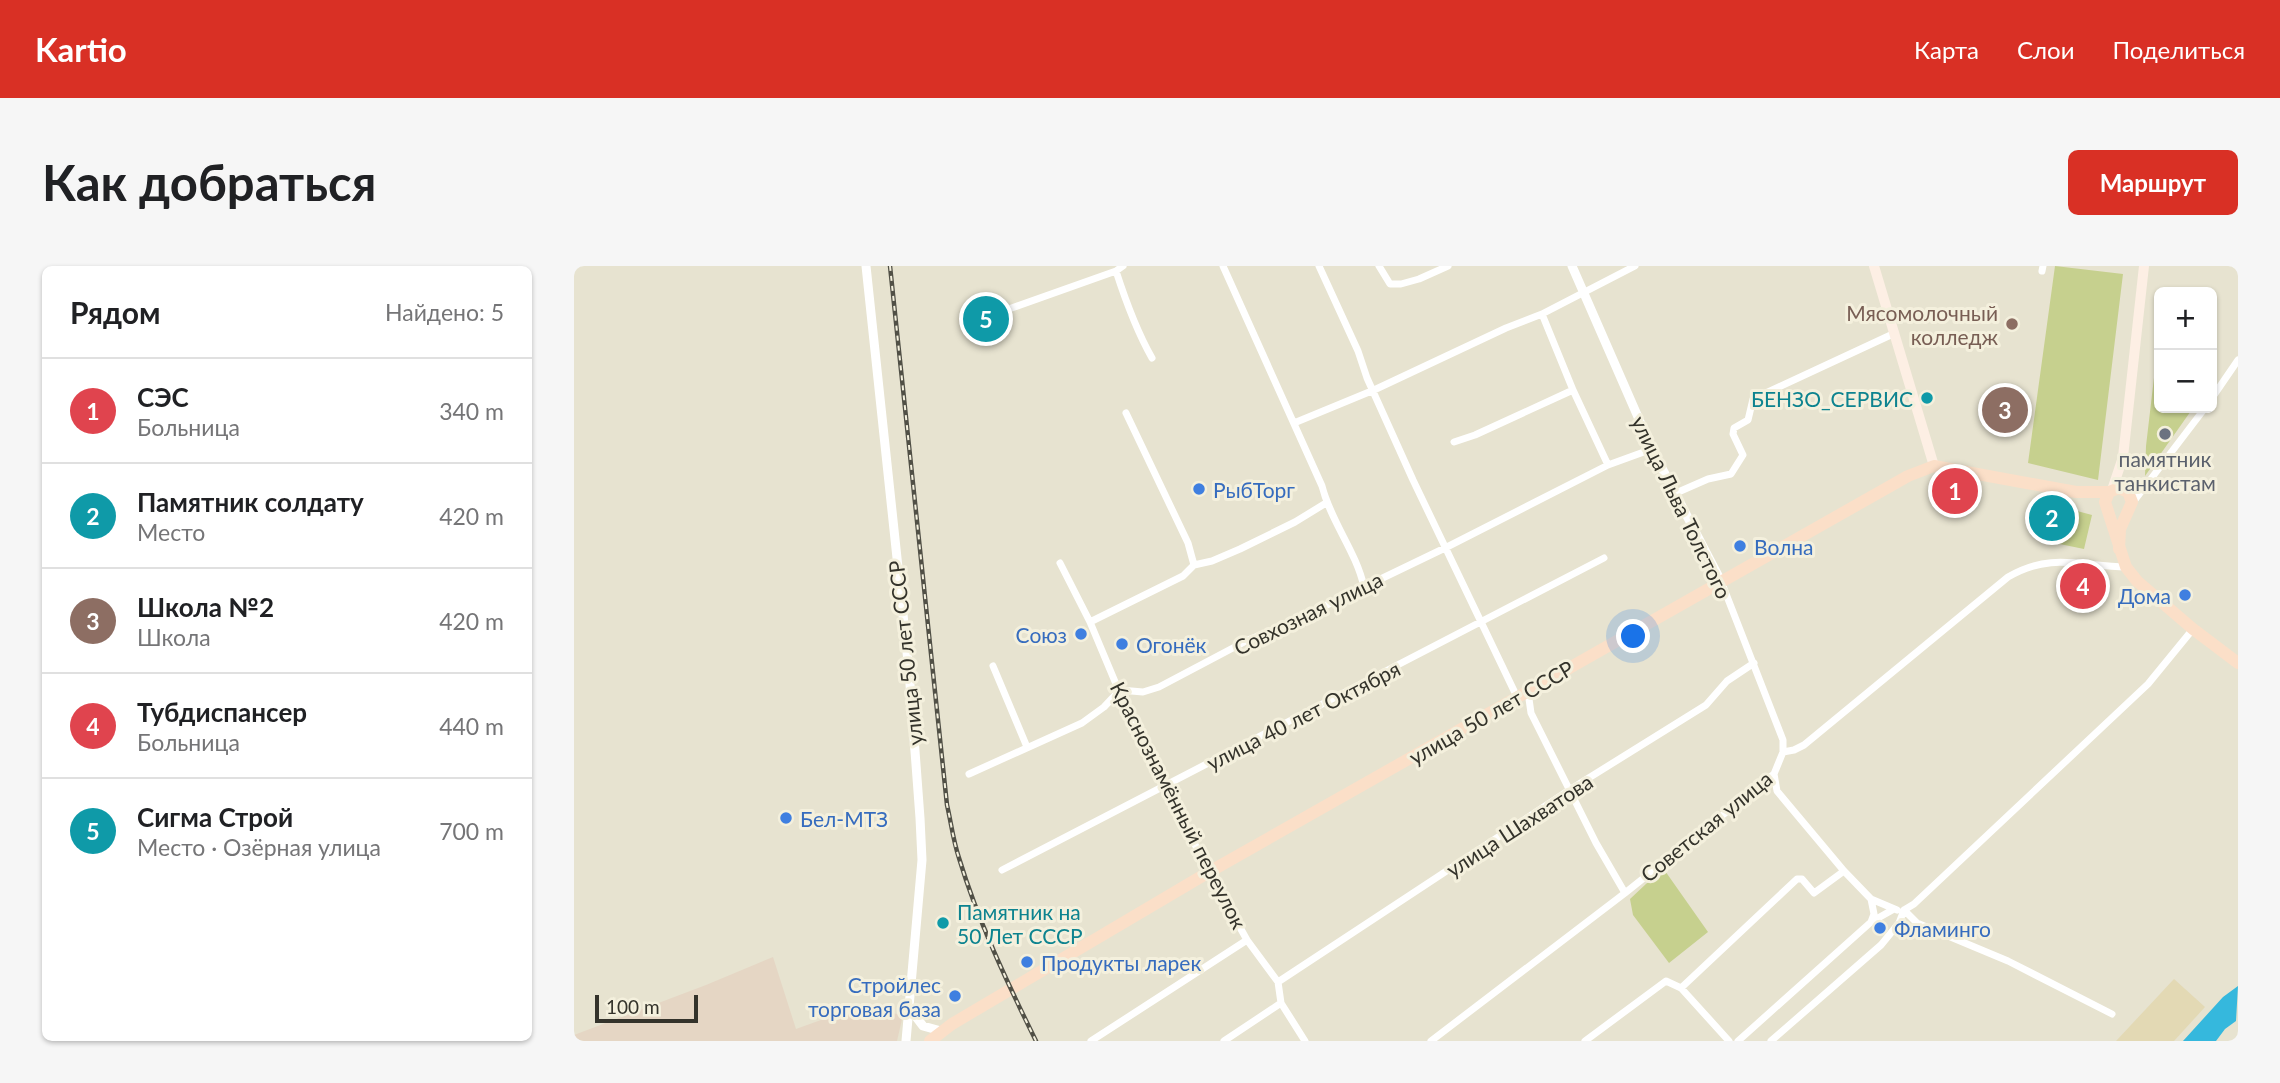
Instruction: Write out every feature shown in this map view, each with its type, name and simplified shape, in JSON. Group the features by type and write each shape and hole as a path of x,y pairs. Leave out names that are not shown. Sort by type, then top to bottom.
{"main road":[{"path":"1874,266 1934,466 2076,492 2111,491 2119,488 2127,491"},
{"path":"2119,549 2120,529 2131,498 2127,491 2123,457 2144,266"},
{"path":"2123,457 2106,498 2126,567 2151,595 2238,663"},
{"name":"улица 50 лет СССР","path":"930,1041 941,1031 1209,872 1882,490 1934,466"},
{"path":"2076,492 2117,514 2124,513 2130,507"}],"street":[{"name":"улица 50 лет СССР","path":"866,266 909,671 920,818 922,860 906,1041"},
{"path":"1223,266 1322,486 1326,503 1361,573 1364,587"},
{"path":"1319,266 1481,624 1522,694 1596,843 1625,893"},
{"path":"1379,266 1390,284 1419,279 1448,266"},
{"name":"улица Льва Толстого","path":"1572,266 1652,449 1721,581 1783,740 1783,752"},
{"path":"1294,423 1542,314 1636,266"},
{"path":"1006,310 1120,269 1128,309 1152,358"},
{"path":"1542,314 1608,465"},
{"path":"1675,494 1708,479 1731,474 1743,455 1733,434 1734,428 1748,420 1753,399 1895,333"},
{"path":"2217,391 2238,360"},
{"path":"1454,442 1573,390"},
{"path":"1126,413 1188,543 1194,565"},
{"path":"2130,507 2201,413"},
{"name":"Совхозная улица","path":"1120,690 1143,692 1159,687 1248,640 1281,627 1445,548 1608,465 1652,449"},
{"path":"2127,491 2151,482"},
{"path":"1090,622 1183,576 1194,565 1212,561 1240,549 1295,522 1326,503"},
{"name":"улица 40 лет Октября","path":"1002,870 1604,558"},
{"name":"Советская улица","path":"1431,1041 1625,893 1774,774 1783,752 1804,746 1990,591 2022,569 2055,561 2126,567"},
{"name":"Краснознамённый переулок","path":"1060,563 1090,622 1129,715 1209,872 1247,940 1278,982 1281,1003 1305,1041"},
{"path":"1774,774 1777,792 1844,871 1871,899 1894,909 1904,910 1914,904 2148,684 2193,629"},
{"name":"улица Шахватова","path":"1278,982 1571,789 1706,705 1727,681 1754,663"},
{"path":"993,666 1027,747"},
{"path":"969,775 1082,723 1104,707 1120,690"},
{"path":"1681,988 1797,879 1802,878 1814,893 1844,871"},
{"path":"1871,899 1874,914 1871,922"},
{"path":"1738,1041 1871,922 1894,909"},
{"path":"1904,910 1917,923 2008,961 2112,1014"},
{"path":"1771,1041 1881,945 1899,923 1904,910"},
{"path":"1091,1041 1247,940"},
{"path":"1585,1041 1665,981 1681,988 1729,1041"},
{"path":"1224,1041 1281,1003"},
{"path":"910,1009 923,1026 941,1031"}],"shaded area":[{"path":"773,957 796,1029 857,1007 903,1015 897,1041 574,1041 574,1035"}],"green space":[{"path":"2055,266 2123,274 2098,480 2028,463"},
{"path":"2154,378 2154,413 2189,413 2145,476"},
{"path":"2040,501 2092,515 2084,549 2045,541"},
{"path":"1663,868 1708,932 1669,963 1633,915 1630,899"}],"sand":[{"path":"2174,979 2205,1007 2174,1041 2116,1041"}],"water":[{"path":"2238,986 2236,1021 2225,1029 2216,1041 2183,1041 2223,997"}],"railway":[{"path":"890,266 947,805 957,851 975,905 1036,1041"}],"place":[{"name":"Сигма Строй","path":"986,319"},
{"name":"Мясомолочный колледж","path":"2012,324"},
{"name":"БЕНЗО_СЕРВИС","path":"1927,398"},
{"name":"Школа №2","path":"2005,410"},
{"name":"памятник танкистам","path":"2165,434"},
{"name":"РыбТорг","path":"1199,489"},
{"name":"СЭС","path":"1955,491"},
{"name":"Памятник солдату","path":"2052,518"},
{"name":"Волна","path":"1740,546"},
{"name":"Тубдиспансер","path":"2083,586"},
{"name":"Дома","path":"2185,595"},
{"name":"Союз","path":"1081,634"},
{"name":"Огонёк","path":"1122,644"},
{"name":"Бел-МТЗ","path":"786,818"},
{"name":"Памятник на 50 Лет СССР","path":"943,923"},
{"name":"Фламинго","path":"1880,928"},
{"name":"Продукты ларек","path":"1027,962"},
{"name":"Стройлес торговая база","path":"955,996"}]}
